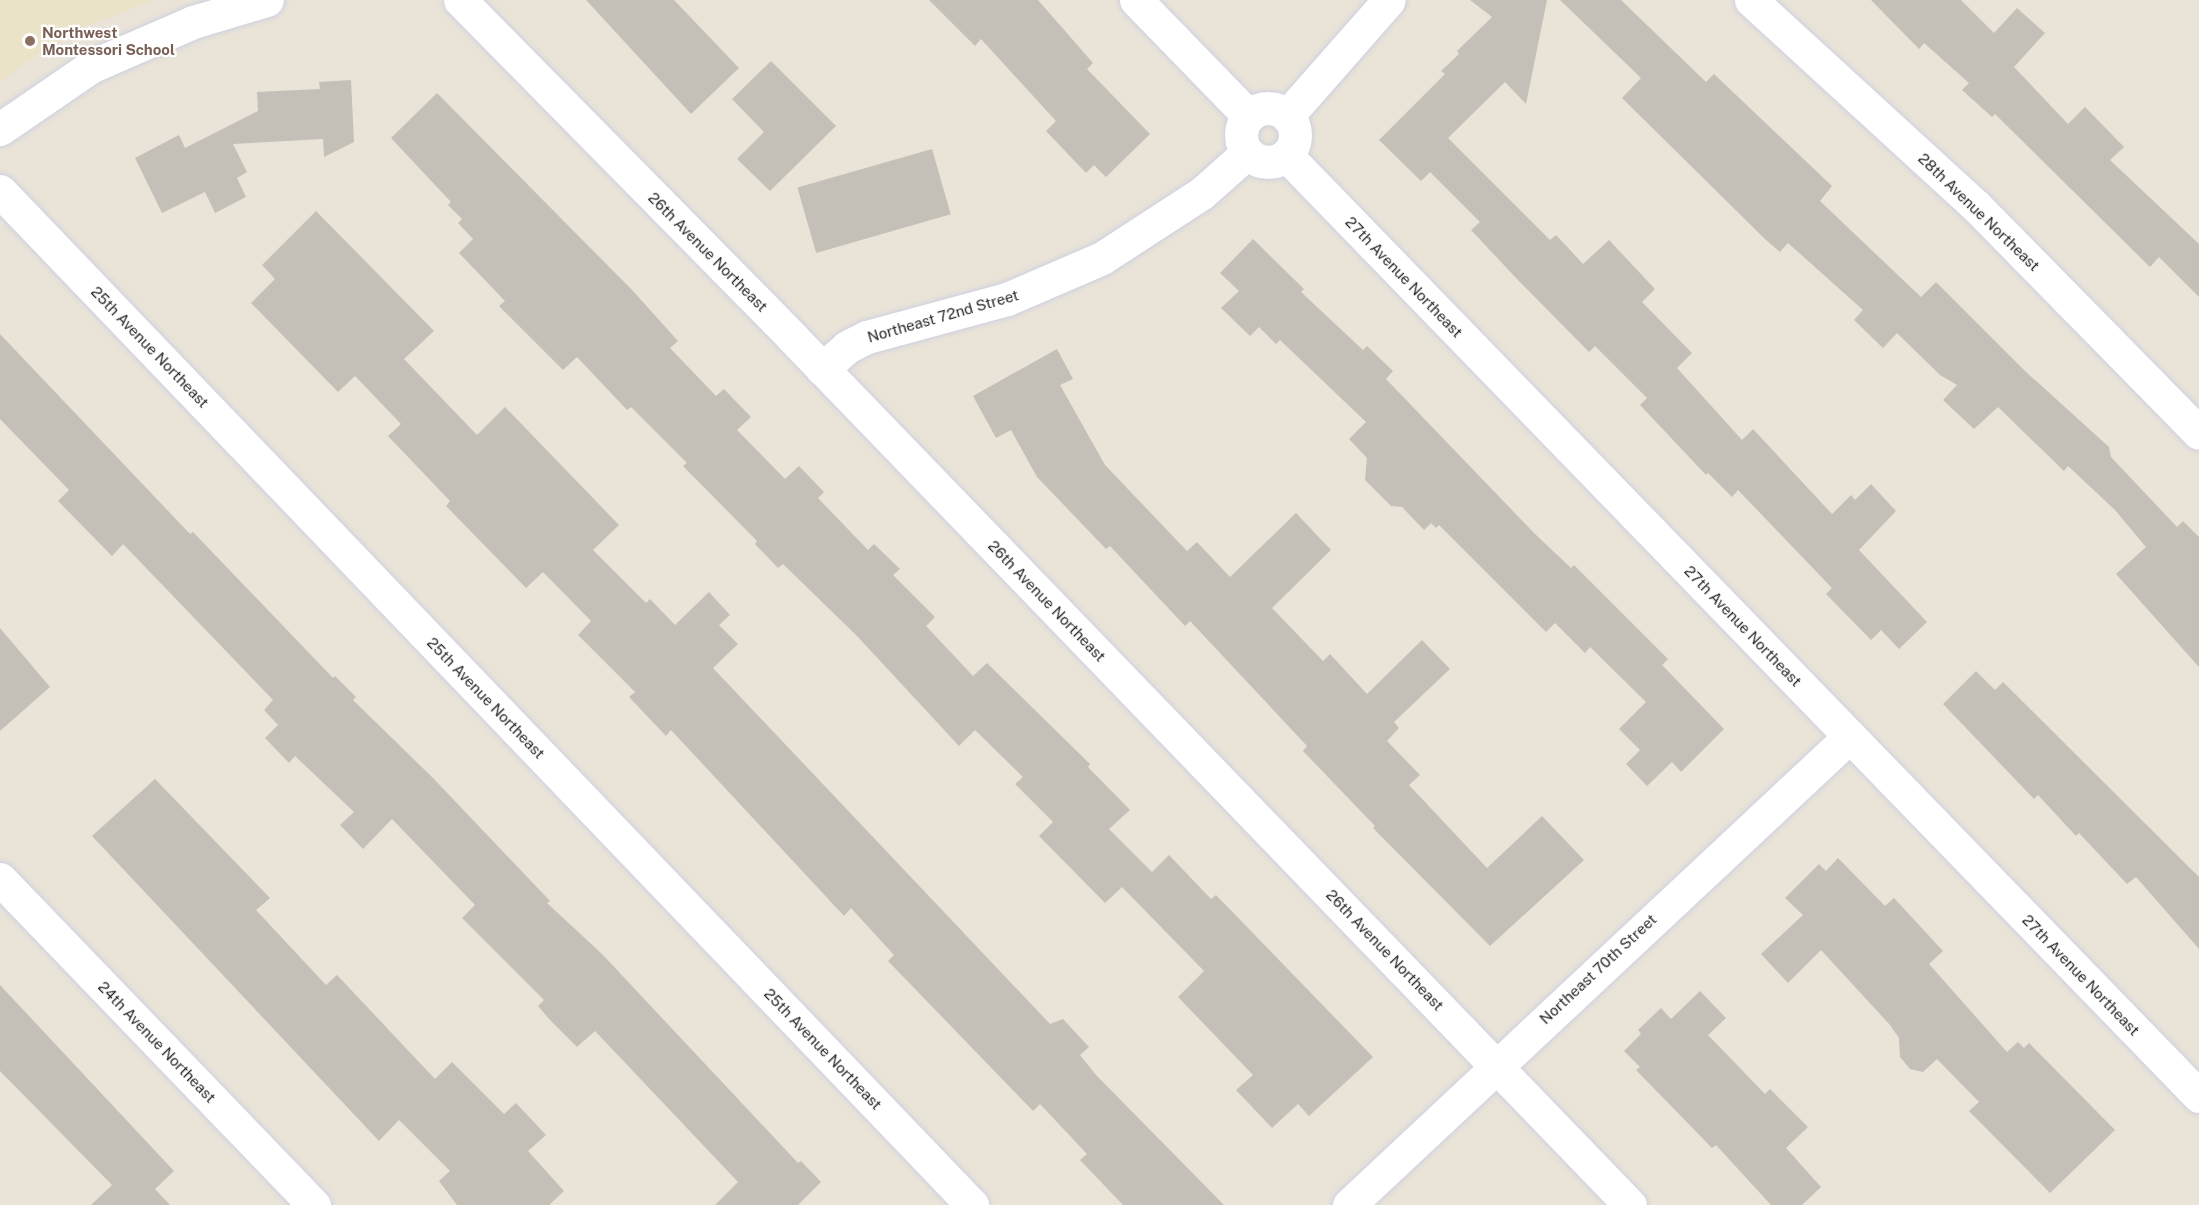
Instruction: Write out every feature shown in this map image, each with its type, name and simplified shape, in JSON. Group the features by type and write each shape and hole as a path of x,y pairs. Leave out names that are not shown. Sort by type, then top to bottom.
{"street":[{"path":"0,129 92,66 194,22 267,0"},
{"name":"26th Avenue Northeast","path":"460,0 822,369 1630,1205"},
{"path":"1136,0 1248,116"},
{"path":"1287,116 1389,0"},
{"name":"28th Avenue Northeast","path":"1751,0 1976,206 2199,433"},
{"path":"1266,108 1275,108 1287,116 1295,137 1286,155 1265,163 1247,153 1240,132 1248,116 1266,108"},
{"name":"Northeast 72nd Street","path":"822,369 847,347 867,337 1007,299 1102,258 1202,193 1247,153"},
{"name":"27th Avenue Northeast","path":"1286,155 2199,1096"},
{"name":"25th Avenue Northeast","path":"0,191 972,1205"},
{"name":"Northeast 70th Street","path":"1349,1205 1495,1064 1850,736"},
{"name":"24th Avenue Northeast","path":"0,879 314,1205"}],"shaded area":[{"name":"Northwest Montessori School","path":"0,0 156,0 83,27 35,56 0,83"}],"building":[{"path":"586,0 674,0 739,68 691,114"},
{"path":"929,0 1038,0 1093,63 1087,69 1150,134 1106,177 1094,165 1086,173 1046,131 1056,121 981,39 975,46"},
{"path":"1470,0 1547,0 1526,104 1505,82 1448,138 1550,240 1556,235 1583,264 1609,240 1655,289 1642,302 1692,353 1677,368 1742,440 1753,429 1832,514 1851,495 1855,500 1871,484 1896,511 1859,550 1927,622 1899,649 1881,630 1871,640 1826,594 1832,588 1738,490 1732,497 1708,473 1706,475 1640,405 1647,398 1595,346 1589,352 1471,230 1480,222 1430,172 1421,181 1379,140 1445,74 1441,71 1459,54 1457,51 1492,17"},
{"path":"1560,0 1621,0 1706,82 1714,74 1832,186 1820,201 1921,297 1936,282 2025,371 2109,447 2111,457 2177,527 2183,521 2199,537 2199,667 2116,574 2146,547 2115,510 2068,466 2064,471 1998,407 1974,429 1943,400 1957,385 1940,375 1897,333 1883,348 1854,320 1863,310 1788,243 1780,252 1766,240 1622,98 1641,78"},
{"path":"1871,0 1961,0 1994,33 2017,8 2045,33 2014,67 2068,124 2085,107 2124,147 2110,160 2199,244 2199,297 2159,257 2150,267 1995,114 1992,117 1962,90 1969,83 1924,43 1919,49"},
{"path":"771,61 836,126 770,191 737,159 764,132 732,99"},
{"path":"351,80 354,142 324,157 323,139 233,144 247,172 237,178 246,197 215,213 205,192 162,213 135,158 179,135 185,148 258,111 257,92 320,89 319,82"},
{"path":"437,93 633,291 678,341 670,348 716,396 724,389 751,417 737,430 785,479 799,466 824,492 818,498 868,550 874,544 900,569 893,575 935,617 926,626 973,676 987,663 1090,764 1088,767 1130,810 1109,829 1152,872 1169,855 1211,899 1216,895 1373,1057 1309,1116 1298,1104 1272,1128 1236,1090 1253,1075 1178,997 1204,971 1122,887 1105,903 1039,836 1053,822 1015,784 1023,777 975,730 959,746 857,636 783,564 778,568 755,544 757,541 683,466 687,463 631,407 627,410 577,357 563,370 499,306 505,301 459,253 473,239 458,223 462,219 448,205 451,202 391,138"},
{"path":"932,149 951,214 816,253 797,188"},
{"path":"316,211 434,331 404,359 477,435 505,407 619,525 593,550 646,603 650,599 675,625 709,592 730,615 719,625 738,644 713,668 1050,1024 1063,1019 1089,1047 1080,1055 1096,1075 1224,1205 1123,1205 1080,1160 1087,1154 1040,1104 1033,1111 888,961 894,955 851,908 844,916 671,730 666,736 629,697 635,692 578,635 591,621 543,572 526,588 446,506 450,501 388,436 401,424 355,376 338,392 251,303 275,279 262,265"},
{"path":"1253,239 1304,289 1301,292 1363,350 1367,346 1393,371 1386,379 1535,534 1571,568 1574,565 1668,659 1662,665 1724,729 1681,772 1672,762 1647,786 1626,764 1640,750 1619,729 1646,702 1590,647 1585,653 1555,623 1546,632 1439,525 1436,528 1431,523 1424,530 1402,507 1391,506 1365,480 1367,458 1349,439 1366,422 1280,340 1276,344 1259,327 1250,336 1221,308 1239,291 1220,273"},
{"path":"0,334 190,534 193,532 333,678 335,676 356,697 353,700 433,778 550,901 547,903 602,954 798,1163 801,1161 821,1182 798,1205 715,1205 738,1182 595,1031 577,1047 550,1020 538,1006 544,1000 462,918 475,905 392,819 363,849 340,825 354,812 295,756 289,763 265,738 278,725 264,710 273,700 123,544 112,556 58,501 69,490 0,419"},
{"path":"1057,349 1073,379 1060,385 1105,465 1187,551 1197,542 1230,577 1296,513 1331,550 1272,608 1323,661 1330,654 1367,694 1422,640 1450,669 1394,722 1399,728 1387,741 1420,775 1409,785 1487,868 1542,816 1584,860 1490,946 1373,828 1375,826 1303,751 1307,746 1190,621 1185,626 1110,546 1106,549 1037,477 1011,430 996,438 973,396"},
{"path":"0,628 50,687 0,731"},
{"path":"1976,671 1995,690 2003,682 2199,877 2199,949 2136,877 2127,884 2079,833 2076,836 2038,795 2034,799 1943,704"},
{"path":"155,779 270,898 256,910 326,985 337,975 435,1079 452,1062 504,1114 516,1103 546,1135 528,1151 564,1191 549,1205 457,1205 439,1181 450,1171 399,1120 379,1141 92,836"},
{"path":"1838,858 1885,906 1894,898 1943,951 1929,964 2007,1052 2018,1042 2024,1048 2029,1043 2115,1130 2050,1193 1969,1111 1979,1102 1937,1059 1923,1072 1910,1069 1900,1057 1899,1038 1890,1025 1821,950 1788,983 1761,954 1803,915 1785,898 1819,864 1826,871"},
{"path":"0,985 174,1171 155,1189 170,1205 91,1205 112,1185 0,1071"},
{"path":"1700,991 1726,1018 1708,1035 1765,1094 1770,1089 1808,1127 1786,1148 1821,1187 1802,1205 1771,1205 1716,1145 1712,1148 1636,1070 1640,1067 1624,1051 1641,1034 1638,1030 1661,1008 1671,1019"}],"place":[{"name":"Northwest Montessori School","path":"30,41"}]}
